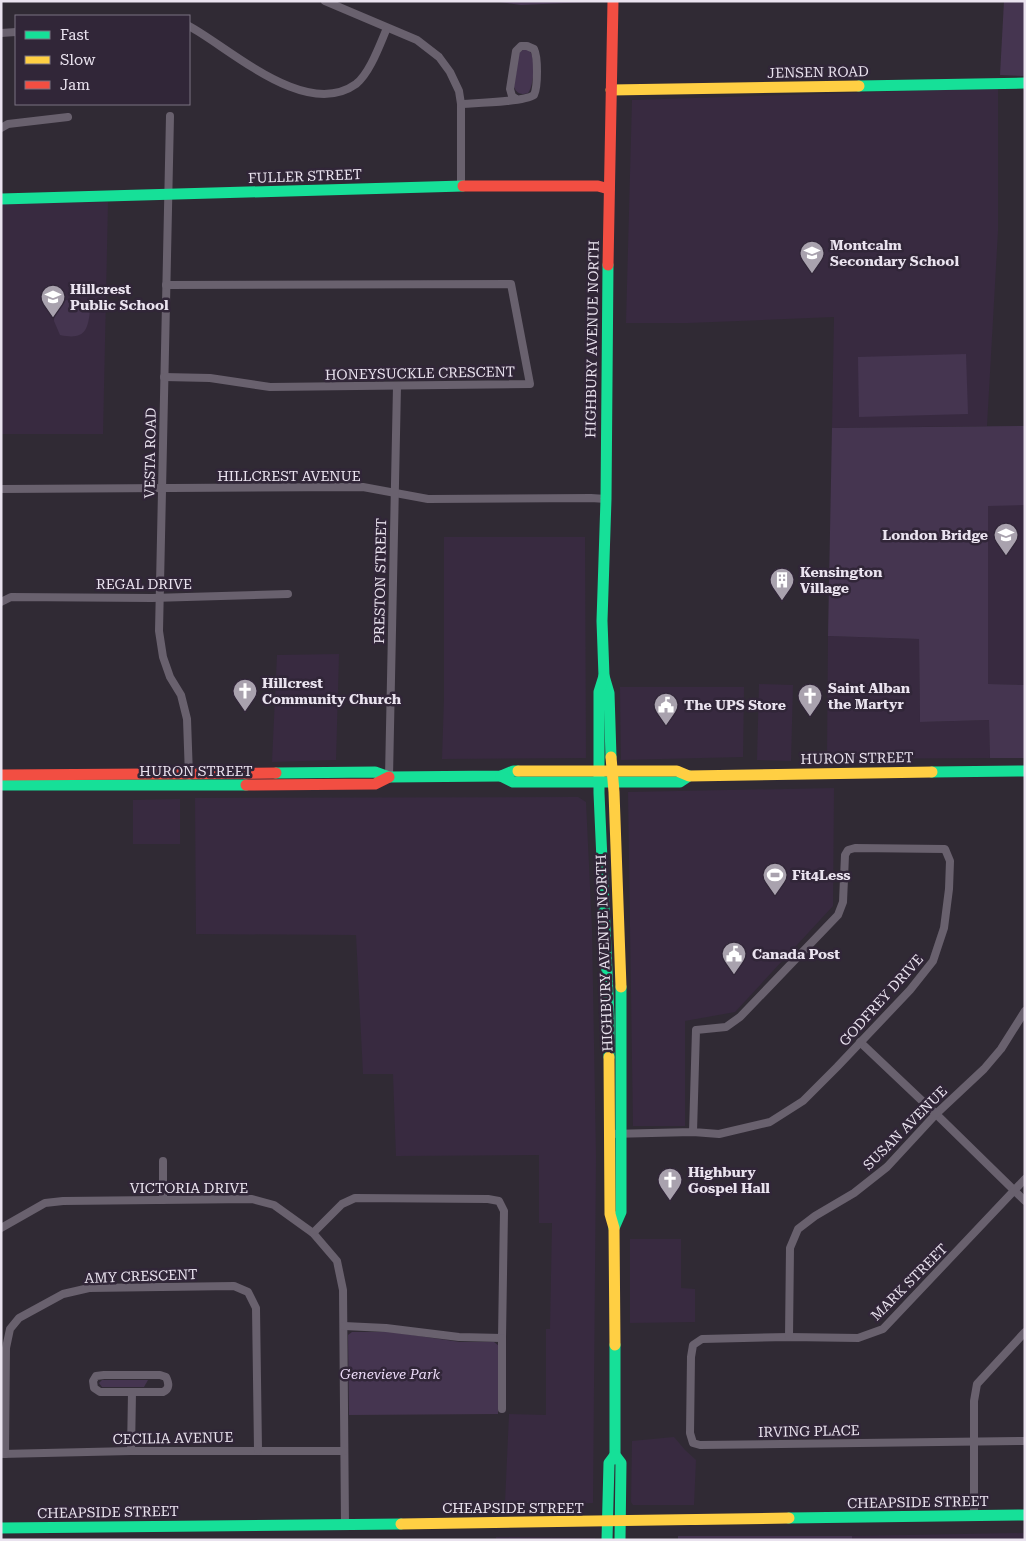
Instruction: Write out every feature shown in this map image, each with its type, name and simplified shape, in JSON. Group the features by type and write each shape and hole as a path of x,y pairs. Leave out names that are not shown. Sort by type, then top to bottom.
{"main road":[{"name":"HIGHBURY AVENUE NORTH","path":"613,1 606,499 602,621 604,676 609,694 606,770 600,782 609,1017 621,1212 614,1228 615,1455 620,1463 620,1540"},
{"name":"JENSEN ROAD","path":"612,90 1025,83"},
{"name":"FULLER STREET","path":"1,199 461,186 596,186 609,189"},
{"name":"HIGHBURY AVENUE NORTH","path":"606,770 613,782 622,1016 615,1134"},
{"name":"HURON STREET","path":"1,775 375,772 389,776 500,776 513,771 606,770 677,771 689,776 1025,771"},
{"name":"HURON STREET","path":"1,785 190,786 375,784 389,776"},
{"name":"HURON STREET","path":"500,776 513,782 680,782 689,776"},
{"name":"HIGHBURY AVENUE NORTH","path":"607,1540 609,1463 615,1455"},
{"name":"CHEAPSIDE STREET","path":"1,1528 1025,1515"}],"street":[{"path":"325,1 417,40 439,57 450,72 459,91 461,104 461,186"},
{"path":"190,27 266,77 320,95 339,92 356,84 366,74 387,28"},
{"path":"1,33 15,32"},
{"path":"461,104 528,98 534,95 536,91 536,55 534,49 527,46 520,46 516,51 510,89 512,96 516,99"},
{"name":"VESTA ROAD","path":"170,116 159,631 163,658 170,677 181,695 187,719 190,786"},
{"path":"1,128 8,124 68,117"},
{"name":"HONEYSUCKLE CRESCENT","path":"164,377 210,378 270,387 530,384 510,284 166,286"},
{"name":"PRESTON STREET","path":"389,776 397,386"},
{"name":"HILLCREST AVENUE","path":"1,489 363,487 428,499 606,499"},
{"name":"REGAL DRIVE","path":"1,602 11,597 160,597 288,594"},
{"name":"GODFREY DRIVE","path":"615,1134 692,1132 719,1134 770,1122 803,1101 910,990 933,961 944,928 949,889 950,861 945,849 855,848 848,850 844,855 843,902 838,915 740,1018 726,1027 696,1030 692,1132"},
{"name":"SUSAN AVENUE","path":"789,1337 790,1248 798,1229 815,1216 854,1193 887,1167 936,1114 984,1069 1001,1049 1025,1011"},
{"path":"860,1042 1025,1202"},
{"path":"162,1200 163,1162"},
{"name":"MARK STREET","path":"693,1345 702,1339 858,1338 883,1329 1025,1179"},
{"path":"313,1233 342,1204 355,1198 488,1199 499,1201 504,1211 502,1409"},
{"name":"VICTORIA DRIVE","path":"1,1228 45,1203 63,1201 252,1199 274,1204 313,1233 337,1260 343,1290 345,1525"},
{"name":"AMY CRESCENT","path":"3,1454 6,1348 10,1328 19,1318 63,1294 89,1288 234,1286 248,1292 256,1308 258,1450"},
{"path":"344,1326 386,1328 459,1337 502,1338"},
{"path":"974,1516 974,1401 977,1384 1025,1332"},
{"name":"IRVING PLACE","path":"693,1345 691,1356 690,1433 693,1443 700,1445 1025,1441"},
{"path":"104,1375 160,1375 168,1380 167,1390 163,1392 132,1392 100,1392 94,1388 93,1381 96,1376 104,1375"},
{"path":"131,1451 132,1392"},
{"name":"CECILIA AVENUE","path":"3,1454 131,1451 344,1451"}],"shaded area":[{"name":"Montcalm Secondary School","path":"998,88 998,231 987,426 832,428 834,317 688,323 626,323 632,100"},
{"name":"Hillcrest Public School","path":"108,202 103,434 1,434 1,203"},
{"path":"988,505 1025,505 1025,685 988,684"},
{"path":"444,537 585,537 586,758 442,759"},
{"path":"828,636 919,639 920,722 989,720 990,758 827,759"},
{"path":"339,654 336,760 272,762 277,655"},
{"path":"759,684 793,685 791,761 757,760"},
{"path":"620,687 744,687 743,757 621,760"},
{"path":"834,788 833,906 735,1012 685,1021 685,1126 633,1126 628,792"},
{"path":"578,797 586,802 592,929 596,1157 593,1503 505,1503 509,1414 546,1415 546,1329 550,1329 552,1223 539,1223 539,1155 396,1156 393,1074 363,1074 356,935 196,934 195,798"},
{"path":"180,799 180,844 133,844 133,800"},
{"path":"630,1239 681,1239 681,1288 695,1289 695,1322 630,1323"},
{"path":"674,1437 696,1460 694,1505 633,1505 631,1502 632,1441"},
{"path":"1025,1533 1025,1540 852,1540 852,1536"},
{"path":"496,1537 595,1538 595,1540 496,1540"}],"green space":[{"path":"493,1 588,1 588,2 521,5"},
{"path":"1004,1 1025,1 1025,76 1000,75"},
{"path":"524,49 529,50 533,59 533,72 532,84 528,93 521,94 514,87 519,53"},
{"path":"66,300 79,301 90,310 86,329 79,335 60,335 54,321 55,309"},
{"path":"966,354 968,414 859,417 858,357"},
{"path":"1025,426 1025,505 988,506 988,684 1025,685 1025,758 990,758 989,720 920,722 919,639 828,636 832,428"},
{"name":"Genevieve Park","path":"352,1332 392,1332 460,1342 494,1342 499,1346 498,1414 349,1415 348,1335"},
{"path":"102,1380 148,1380 144,1387 102,1387 99,1383"},
{"path":"678,1536 852,1536 852,1540 678,1540"}],"traffic: fast":[{"path":"859,86 1025,83"},
{"path":"1,199 463,186"},
{"path":"608,265 606,499 602,621 604,676 609,693 611,757"},
{"path":"604,676 599,692 599,793 609,1017 609,1057"},
{"path":"276,773 375,772 389,777 501,776 518,771"},
{"path":"932,772 1025,771"},
{"path":"501,776 513,782 680,782 689,776"},
{"path":"1,785 246,785"},
{"path":"614,1228 621,1212 621,987"},
{"path":"615,1345 615,1455 621,1463 620,1540"},
{"path":"607,1540 609,1463 615,1455"},
{"path":"789,1518 1025,1515"},
{"path":"1,1528 401,1524"}],"traffic: slow":[{"path":"611,90 859,86"},
{"path":"611,757 621,987"},
{"path":"518,771 677,771 689,776 932,772"},
{"path":"609,1057 610,1214 614,1228 615,1345"},
{"path":"401,1524 789,1518"}],"traffic: jam":[{"path":"608,265 613,1"},
{"path":"463,186 598,186 609,189"},
{"path":"1,775 276,773"},
{"path":"246,785 375,784 389,777"}],"place":[{"name":"Montcalm Secondary School","path":"812,274"},
{"name":"Hillcrest Public School","path":"53,318"},
{"name":"London Bridge","path":"1006,556"},
{"name":"Kensington Village","path":"782,601"},
{"name":"Hillcrest Community Church","path":"245,712"},
{"name":"Saint Alban the Martyr","path":"810,717"},
{"name":"The UPS Store","path":"666,726"},
{"name":"Fit4Less","path":"775,896"},
{"name":"Canada Post","path":"734,975"},
{"name":"Highbury Gospel Hall","path":"670,1201"}]}
